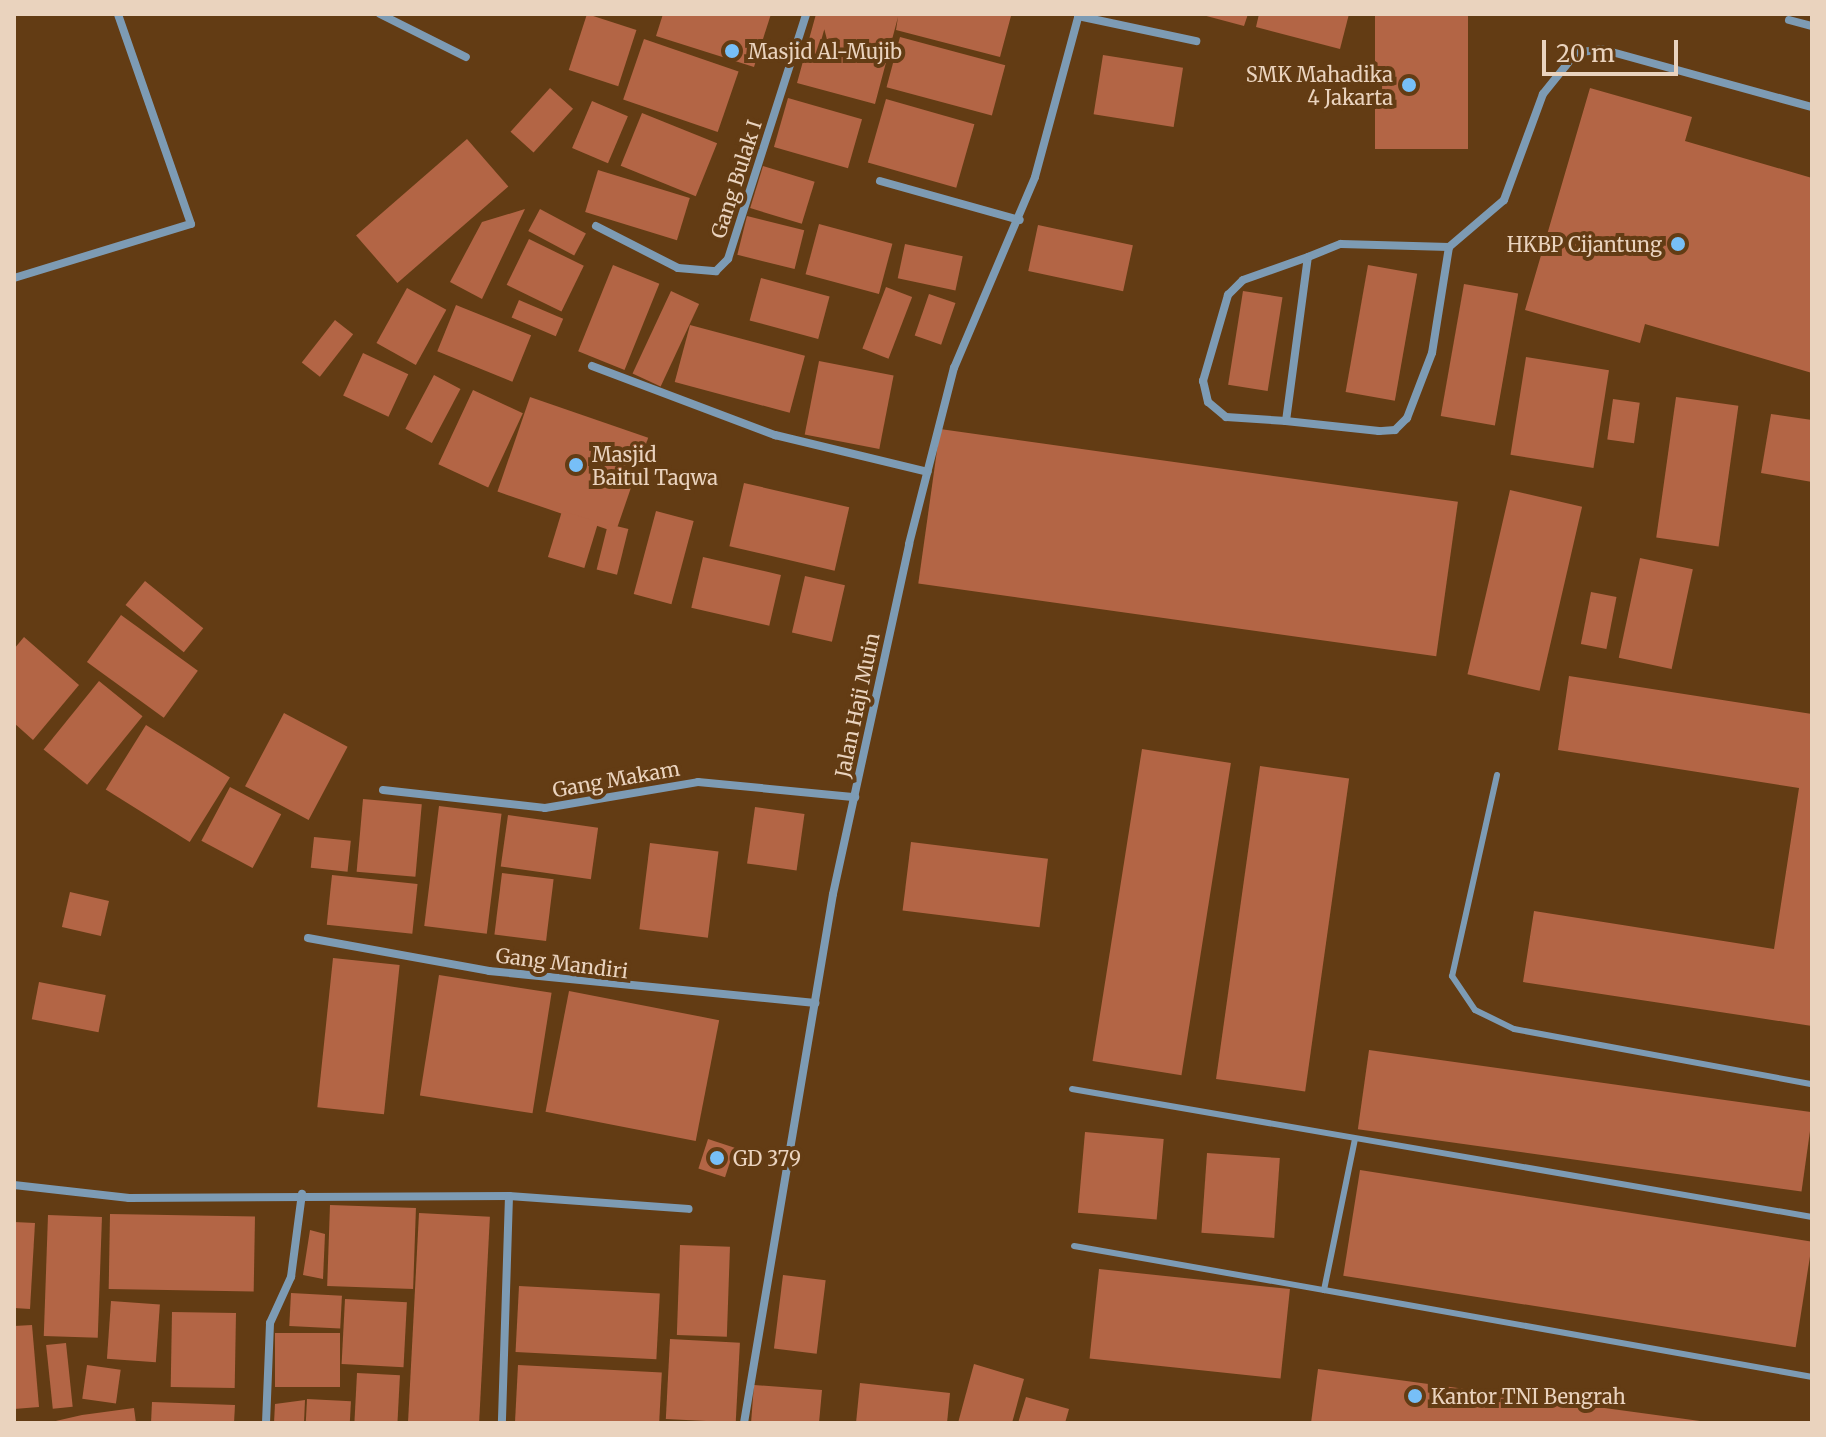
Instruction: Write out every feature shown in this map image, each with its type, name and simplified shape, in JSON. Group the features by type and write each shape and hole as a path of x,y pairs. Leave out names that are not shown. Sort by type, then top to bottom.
{"street":[{"path":"14,278 191,224 118,14"},
{"path":"380,14 466,57"},
{"name":"Gang Bulak I","path":"596,226 678,268 716,271 728,259 806,14"},
{"path":"1079,15 1196,41"},
{"name":"Jalan Haji Muin","path":"744,1423 815,1003 855,797 928,472 954,368 1020,220 1079,15"},
{"path":"1789,20 1812,26"},
{"path":"1449,247 1341,244 1243,280 1228,295 1203,381 1208,402 1226,417 1395,430 1407,418 1432,353 1449,247 1504,200 1543,94 1564,61 1586,49 1812,107"},
{"path":"880,181 1020,220"},
{"path":"1286,421 1308,257"},
{"path":"592,366 775,435 928,472"},
{"name":"Gang Makam","path":"383,790 545,808 698,782 855,797"},
{"name":"Gang Mandiri","path":"308,938 489,971 815,1003"},
{"path":"14,1185 129,1198 302,1194 509,1196 689,1209"},
{"path":"266,1423 270,1323 291,1277 302,1194"},
{"path":"502,1423 509,1196"}],"lane":[{"path":"1497,775 1452,976 1475,1010 1514,1029 1812,1084"},
{"path":"1072,1089 1812,1217"},
{"path":"1324,1290 1355,1139"},
{"path":"1074,1246 1812,1377"}],"building":[{"path":"587,14 636,30 618,86 569,70"},
{"name":"Masjid Al-Mujib","path":"663,14 771,14 754,67 656,36"},
{"path":"816,14 1011,16 1000,57 896,30 898,17 875,104 797,83"},
{"path":"1199,14 1248,14 1244,26"},
{"path":"1259,14 1349,14 1340,49 1256,27"},
{"name":"SMK Mahadika 4 Jakarta","path":"1375,14 1468,14 1468,149 1375,149"},
{"path":"900,37 1005,65 992,115 887,87"},
{"path":"644,39 739,72 718,132 623,100"},
{"path":"1103,55 1183,68 1174,127 1094,114"},
{"path":"550,88 573,109 534,153 511,132"},
{"name":"HKBP Cijantung","path":"1590,88 1692,117 1685,141 1812,178 1812,373 1645,324 1640,343 1525,310"},
{"path":"788,98 862,119 848,168 774,147"},
{"path":"886,99 974,124 956,188 868,162"},
{"path":"592,101 628,116 608,163 572,148"},
{"path":"642,113 717,143 696,196 621,166"},
{"path":"467,139 508,187 397,283 356,235"},
{"path":"763,166 815,182 802,224 750,208"},
{"path":"598,170 690,198 677,240 585,212"},
{"path":"525,209 482,299 450,282 482,222"},
{"path":"540,209 586,233 574,255 528,231"},
{"path":"747,216 804,230 795,269 737,255"},
{"path":"819,224 892,244 879,294 806,274"},
{"path":"1038,225 1133,245 1123,291 1028,271"},
{"path":"529,239 584,266 561,312 507,285"},
{"path":"905,244 963,256 955,291 898,278"},
{"path":"613,265 659,284 625,370 578,351"},
{"path":"1368,265 1417,274 1395,401 1346,392"},
{"path":"761,278 830,296 818,339 750,321"},
{"path":"1464,284 1518,294 1495,426 1441,416"},
{"path":"886,287 912,297 888,359 862,349"},
{"path":"407,288 446,310 416,365 376,343"},
{"path":"671,291 699,304 661,387 633,373"},
{"path":"1243,291 1283,297 1268,391 1228,385"},
{"path":"929,294 955,303 941,345 915,336"},
{"path":"519,300 563,319 556,336 512,317"},
{"path":"456,305 531,335 512,382 437,351"},
{"path":"335,320 353,334 320,377 302,363"},
{"path":"690,325 805,356 790,413 675,382"},
{"path":"363,353 408,374 388,417 343,396"},
{"path":"1526,357 1609,370 1593,468 1511,455"},
{"path":"819,361 894,376 879,449 805,435"},
{"path":"434,375 460,389 432,443 405,429"},
{"path":"473,390 523,413 488,488 438,464"},
{"name":"Masjid Baitul Taqwa","path":"530,397 648,438 616,532 497,492"},
{"path":"1676,397 1738,406 1719,546 1656,538"},
{"path":"1613,399 1640,403 1634,443 1607,440"},
{"path":"1771,414 1812,420 1812,482 1761,473"},
{"path":"940,429 1458,502 1436,656 918,583"},
{"path":"744,483 849,507 835,571 729,546"},
{"path":"1510,490 1582,507 1540,691 1467,674"},
{"path":"562,511 598,522 584,568 548,557"},
{"path":"656,511 694,521 671,604 634,594"},
{"path":"608,524 628,529 617,575 597,570"},
{"path":"703,557 781,575 769,626 691,608"},
{"path":"1640,558 1693,569 1672,669 1619,658"},
{"path":"805,576 845,585 832,642 792,633"},
{"path":"145,581 203,628 184,652 125,605"},
{"path":"1591,592 1617,597 1606,649 1581,644"},
{"path":"121,615 198,671 164,718 87,662"},
{"path":"24,637 79,685 33,740 14,723 14,649"},
{"path":"1569,676 1812,714 1812,1026 1523,982 1534,911 1774,949 1799,788 1558,750"},
{"path":"99,681 143,716 87,785 44,749"},
{"path":"284,713 348,747 309,820 245,786"},
{"path":"146,725 230,777 190,842 106,789"},
{"path":"1142,749 1231,763 1181,1075 1093,1061"},
{"path":"1260,766 1349,779 1305,1091 1216,1079"},
{"path":"230,787 281,814 253,868 201,841"},
{"path":"363,799 422,804 415,877 357,872"},
{"path":"439,806 502,814 487,934 424,926"},
{"path":"755,807 805,814 797,870 747,863"},
{"path":"508,815 598,828 591,879 501,866"},
{"path":"314,837 351,841 348,872 311,868"},
{"path":"911,842 1048,859 1040,927 903,910"},
{"path":"650,843 718,851 708,938 639,929"},
{"path":"502,873 554,879 546,941 494,935"},
{"path":"332,875 418,884 412,934 327,925"},
{"path":"70,892 109,901 101,936 62,927"},
{"path":"333,958 400,965 384,1114 317,1107"},
{"path":"439,975 552,993 533,1113 420,1095"},
{"path":"39,982 106,995 98,1032 32,1019"},
{"path":"569,991 719,1020 696,1141 546,1112"},
{"path":"1369,1050 1812,1112 1802,1192 1358,1129"},
{"path":"1085,1132 1164,1139 1157,1220 1078,1213"},
{"name":"GD 379","path":"708,1139 735,1148 725,1177 698,1168"},
{"path":"1207,1153 1280,1158 1274,1238 1201,1233"},
{"path":"1360,1170 1812,1242 1796,1347 1343,1276"},
{"path":"330,1205 416,1208 413,1289 327,1286"},
{"path":"419,1213 490,1217 479,1423 408,1423"},
{"path":"110,1214 255,1217 254,1292 109,1289"},
{"path":"48,1215 102,1217 98,1338 44,1336"},
{"path":"14,1222 35,1223 30,1309 14,1308"},
{"path":"310,1230 325,1234 323,1279 303,1275"},
{"path":"680,1245 730,1247 727,1337 677,1335"},
{"path":"1099,1269 1290,1289 1281,1379 1090,1359"},
{"path":"783,1275 826,1280 817,1354 774,1348"},
{"path":"519,1286 660,1293 656,1359 516,1352"},
{"path":"291,1293 342,1296 340,1329 289,1326"},
{"path":"345,1299 407,1302 404,1367 342,1364"},
{"path":"111,1301 160,1304 156,1362 107,1359"},
{"path":"172,1312 236,1313 235,1388 171,1387"},
{"path":"32,1325 39,1407 14,1409 14,1326"},
{"path":"275,1333 340,1333 340,1387 275,1387"},
{"path":"670,1339 740,1343 736,1423 666,1419"},
{"path":"66,1343 73,1407 53,1409 46,1345"},
{"path":"974,1364 1024,1379 1012,1423 958,1423"},
{"path":"87,1365 121,1370 116,1403 82,1399"},
{"path":"518,1365 662,1373 659,1423 515,1423"},
{"name":"Kantor TNI Bengrah","path":"1318,1369 1700,1421 1700,1423 1311,1423"},
{"path":"357,1373 400,1375 397,1423 354,1423"},
{"path":"860,1383 950,1393 947,1423 856,1423"},
{"path":"754,1385 822,1390 819,1423 751,1423"},
{"path":"1026,1397 1069,1409 1065,1423 1018,1423"},
{"path":"307,1399 351,1401 350,1423 306,1423"},
{"path":"305,1400 304,1423 274,1423 275,1404"},
{"path":"152,1402 235,1405 234,1423 151,1423"},
{"path":"134,1408 136,1423 47,1423 82,1415"}],"place":[{"name":"Masjid Al-Mujib","path":"732,51"},
{"name":"SMK Mahadika 4 Jakarta","path":"1409,85"},
{"name":"HKBP Cijantung","path":"1678,244"},
{"name":"Masjid Baitul Taqwa","path":"576,465"},
{"name":"GD 379","path":"717,1158"},
{"name":"Kantor TNI Bengrah","path":"1415,1396"}]}
